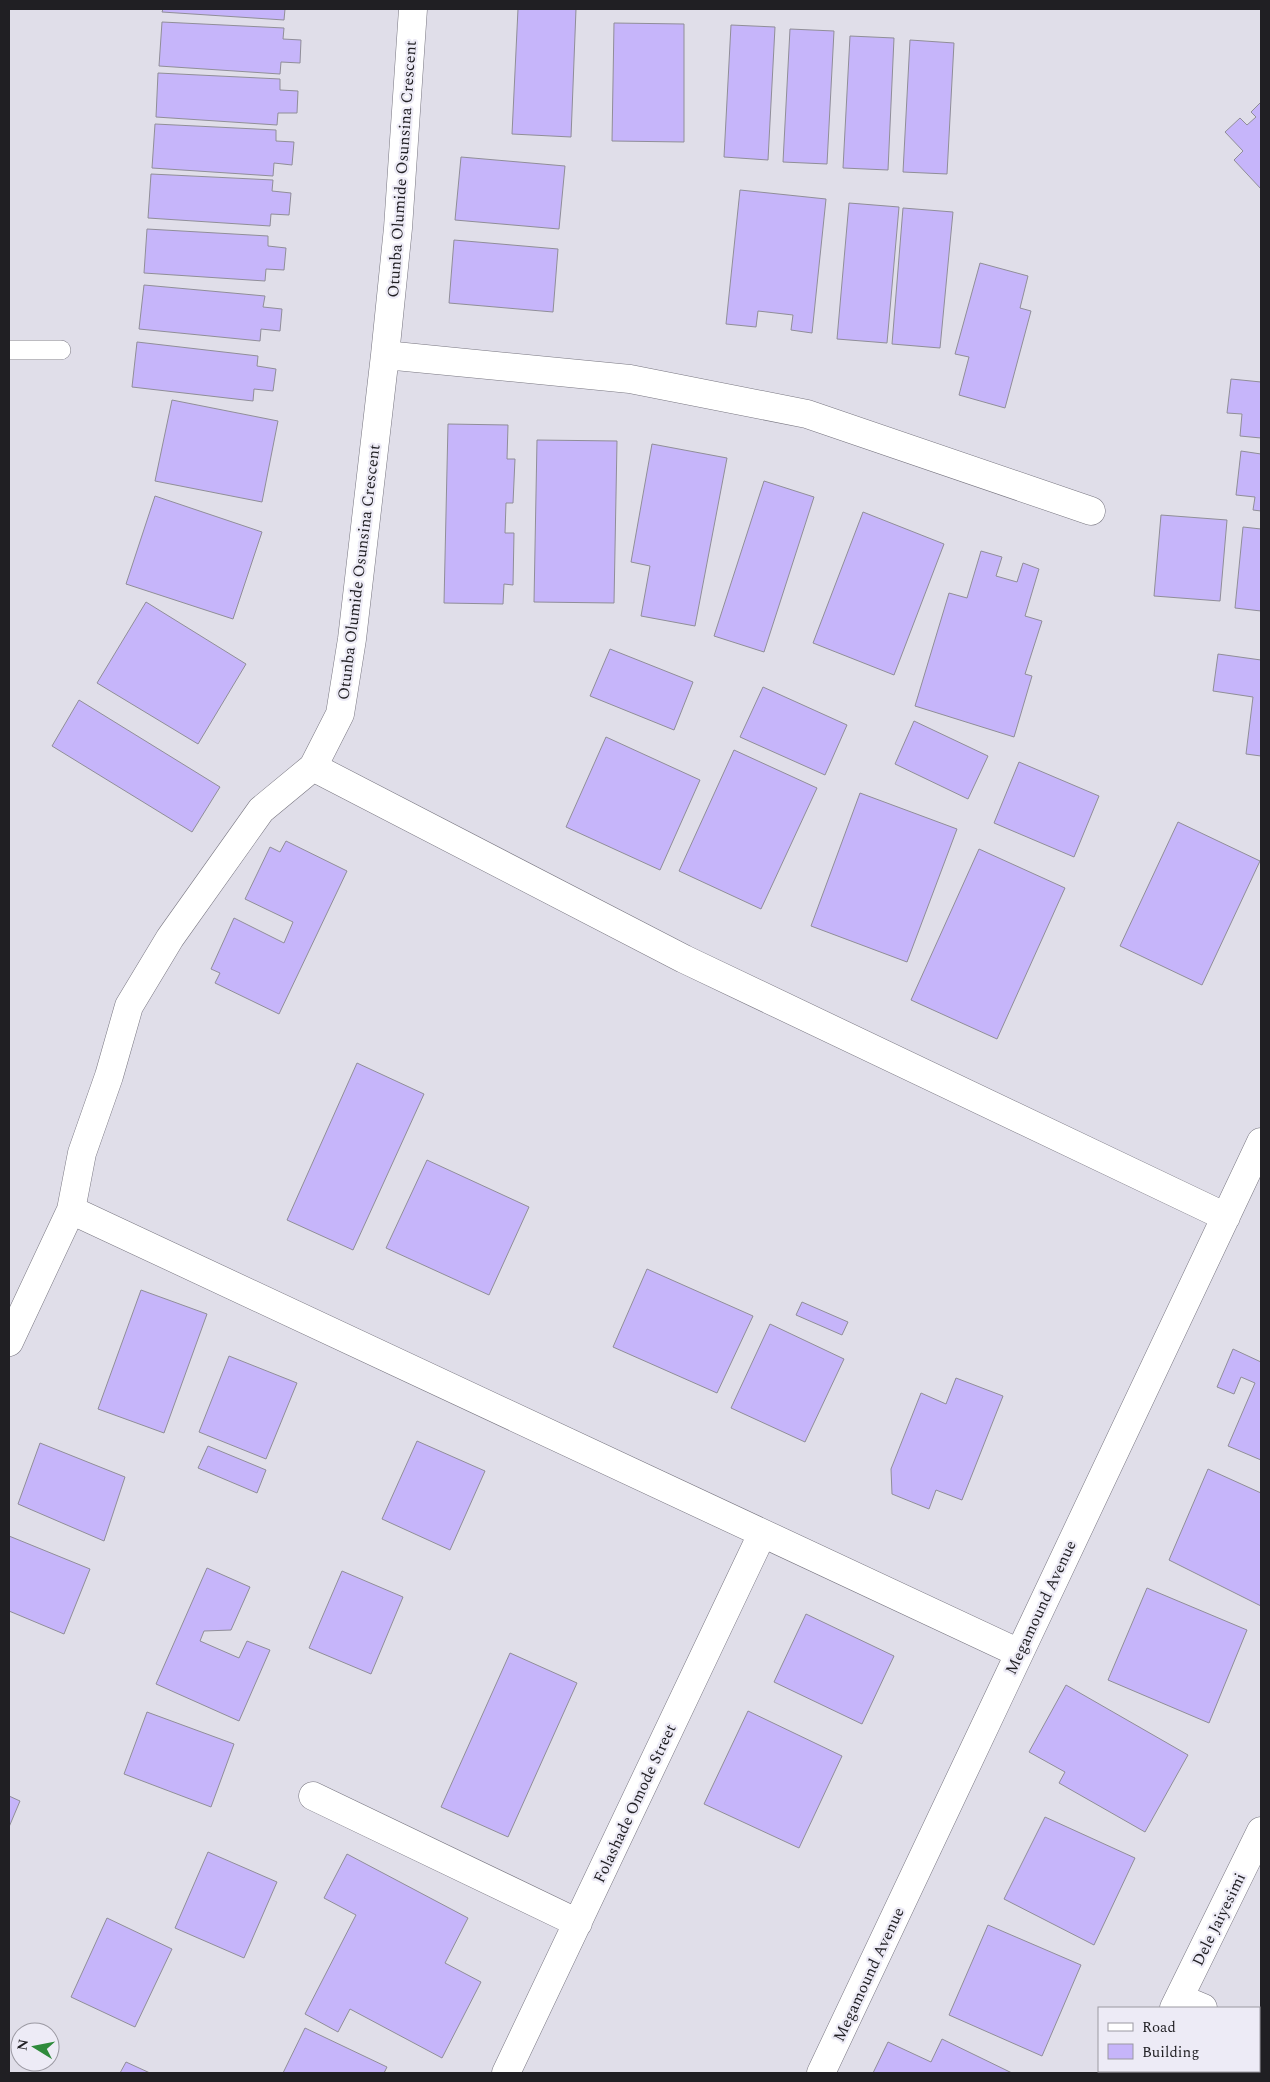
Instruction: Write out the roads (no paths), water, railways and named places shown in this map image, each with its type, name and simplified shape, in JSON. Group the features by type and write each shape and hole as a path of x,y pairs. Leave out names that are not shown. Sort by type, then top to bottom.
{"street":[{"name":"Otunba Olumide Osunsina Crescent","path":"9,1342 71,1210 82,1153 110,1076 129,1006 170,938 261,810 313,767 340,714 352,639 385,355 398,228 413,9"},
{"path":"385,355 630,379 807,414 1091,511"},
{"path":"313,767 684,959 1226,1217"},
{"name":"Megamound Avenue","path":"821,2073 1261,1142"},
{"path":"71,1210 1019,1653"},
{"name":"Folashade Omode Street","path":"506,2073 762,1534"},
{"path":"313,1796 578,1923"},
{"name":"Dele Jaiyesimi","path":"1185,2005 1261,1831"}],"lane":[{"path":"9,350 61,350"}]}
